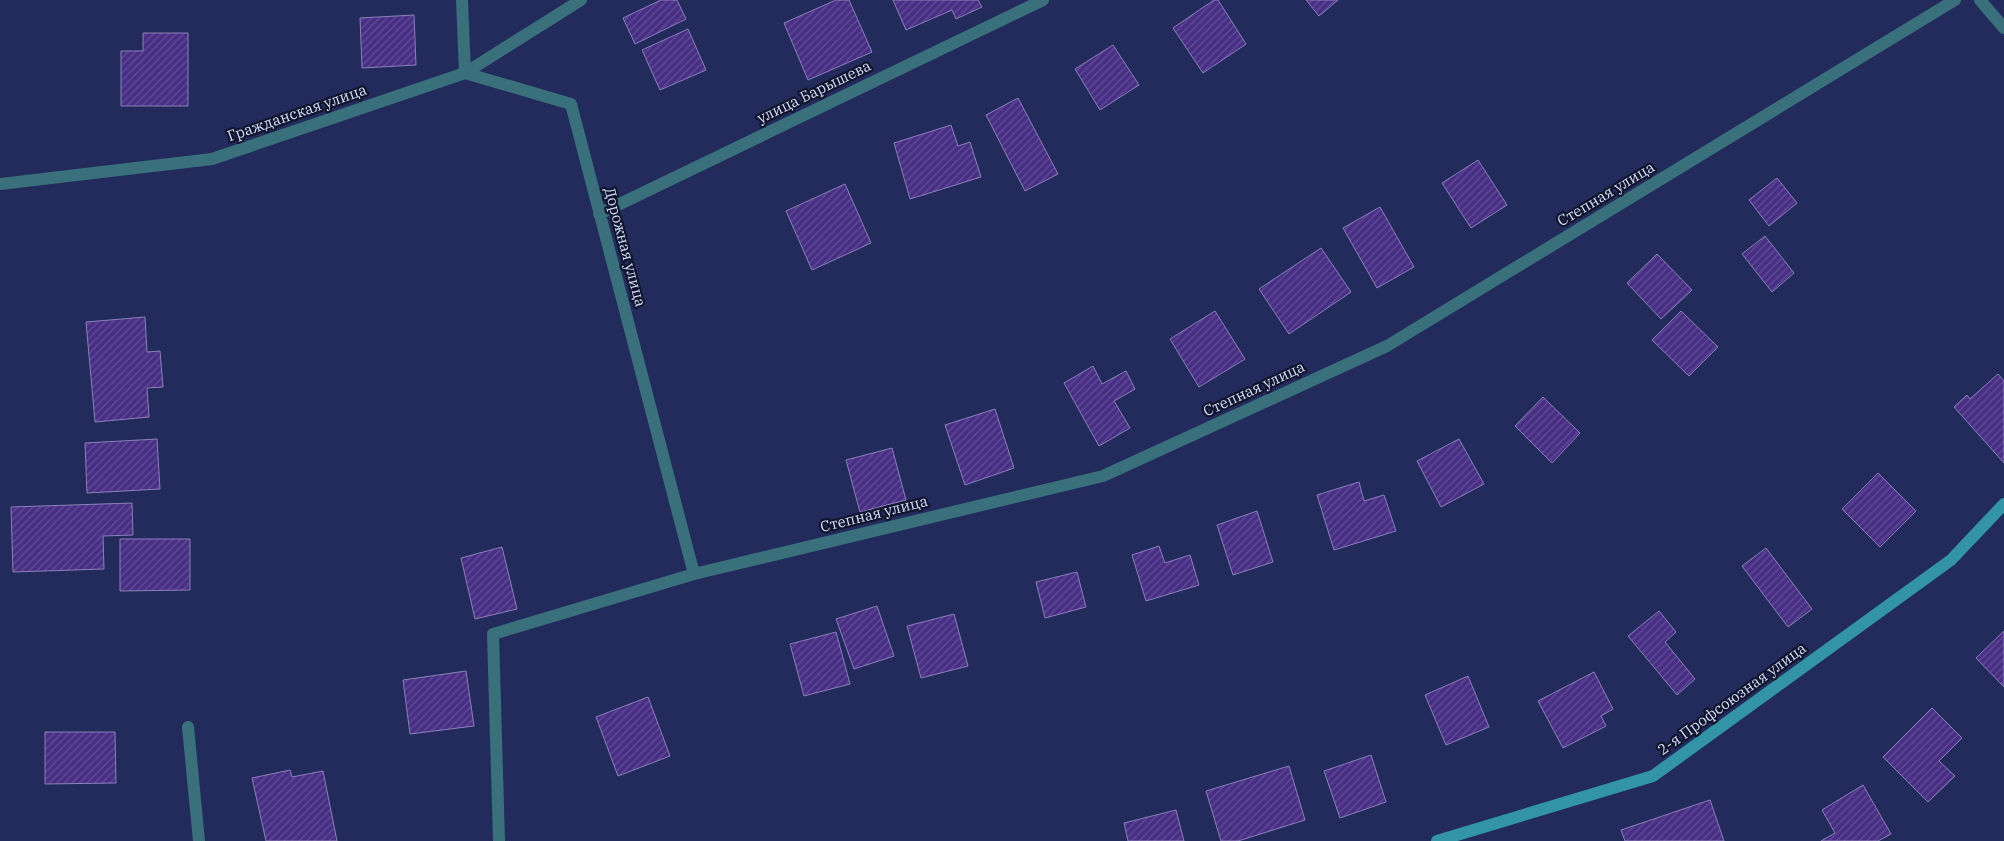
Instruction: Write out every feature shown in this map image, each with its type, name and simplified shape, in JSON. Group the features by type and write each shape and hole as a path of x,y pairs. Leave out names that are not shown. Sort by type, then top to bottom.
{"street":[{"path":"462,0 465,73"},
{"name":"Гражданская улица","path":"0,184 212,159 465,73 581,0"},
{"name":"улица Барышева","path":"599,214 1043,0"},
{"name":"Степная улица","path":"499,841 493,634 694,574 1103,476 1387,346 1955,0"},
{"path":"1980,0 2004,28"},
{"name":"Дорожная улица","path":"465,73 570,104 694,574"},
{"name":"2-я Профсоюзная улица","path":"1437,841 1653,776 1951,560 2004,504"},
{"path":"188,727 199,841"}],"building":[{"path":"661,0 677,0 686,19 635,44 623,18"},
{"path":"836,0 849,0 872,52 808,80 784,23"},
{"path":"893,0 978,0 982,7 956,19 952,10 906,30"},
{"path":"1214,0 1218,0 1246,44 1203,73 1173,28"},
{"path":"1306,0 1338,0 1319,16"},
{"path":"414,15 416,65 362,68 360,18"},
{"path":"688,29 706,70 660,90 642,50"},
{"path":"143,33 188,33 188,106 121,106 121,51 143,51"},
{"path":"1113,45 1139,85 1100,110 1075,69"},
{"path":"1018,98 1058,174 1025,191 986,115"},
{"path":"951,125 958,146 970,142 981,177 910,199 894,143"},
{"path":"1478,160 1507,205 1471,228 1442,183"},
{"path":"1777,178 1797,203 1769,226 1749,200"},
{"path":"845,184 871,243 812,270 786,211"},
{"path":"1380,207 1414,267 1377,288 1343,228"},
{"path":"1765,236 1794,273 1772,292 1742,254"},
{"path":"1321,248 1351,292 1289,334 1259,289"},
{"path":"1657,254 1692,290 1661,319 1627,283"},
{"path":"1215,311 1245,359 1199,387 1170,339"},
{"path":"1681,311 1718,347 1689,376 1652,340"},
{"path":"145,317 147,352 160,351 163,387 147,388 149,417 95,422 86,322"},
{"path":"1093,366 1102,384 1126,371 1135,389 1114,401 1130,428 1099,446 1064,383"},
{"path":"1998,374 2004,381 2004,463 1954,407 1967,395 1970,399"},
{"path":"1543,397 1580,433 1552,463 1515,426"},
{"path":"995,409 1014,468 965,485 945,425"},
{"path":"157,439 160,489 87,493 85,443"},
{"path":"1459,439 1484,484 1441,507 1417,461"},
{"path":"892,448 906,500 860,512 846,460"},
{"path":"1878,473 1916,511 1880,547 1842,509"},
{"path":"1359,482 1364,501 1384,495 1396,531 1334,550 1317,495"},
{"path":"132,503 133,535 103,536 104,569 13,572 11,507"},
{"path":"1257,511 1273,562 1233,575 1217,525"},
{"path":"120,539 190,539 190,590 120,591"},
{"path":"1159,546 1165,563 1190,555 1199,585 1146,601 1132,555"},
{"path":"502,547 517,609 475,619 461,558"},
{"path":"1766,548 1812,609 1788,627 1742,566"},
{"path":"1077,572 1086,607 1045,618 1036,582"},
{"path":"877,606 894,656 854,669 836,619"},
{"path":"1659,611 1676,632 1665,642 1695,679 1677,695 1628,636"},
{"path":"954,614 968,666 921,678 907,626"},
{"path":"2004,631 2004,687 1976,658"},
{"path":"836,632 850,684 804,696 790,644"},
{"path":"466,671 474,726 410,734 403,680"},
{"path":"1594,672 1613,709 1601,716 1606,726 1563,748 1538,701"},
{"path":"1468,676 1489,727 1446,745 1425,695"},
{"path":"648,697 670,756 618,776 596,717"},
{"path":"1932,708 1962,738 1939,761 1955,776 1928,802 1883,757"},
{"path":"45,732 115,732 116,783 45,784"},
{"path":"1371,755 1386,802 1340,818 1324,771"},
{"path":"1289,766 1305,820 1238,841 1221,841 1206,791"},
{"path":"290,770 292,777 323,771 337,841 266,841 252,778"},
{"path":"1863,785 1891,834 1878,841 1821,841 1835,833 1822,810"},
{"path":"1710,800 1724,841 1625,841 1621,830"},
{"path":"1176,810 1184,841 1128,841 1124,823"}]}
